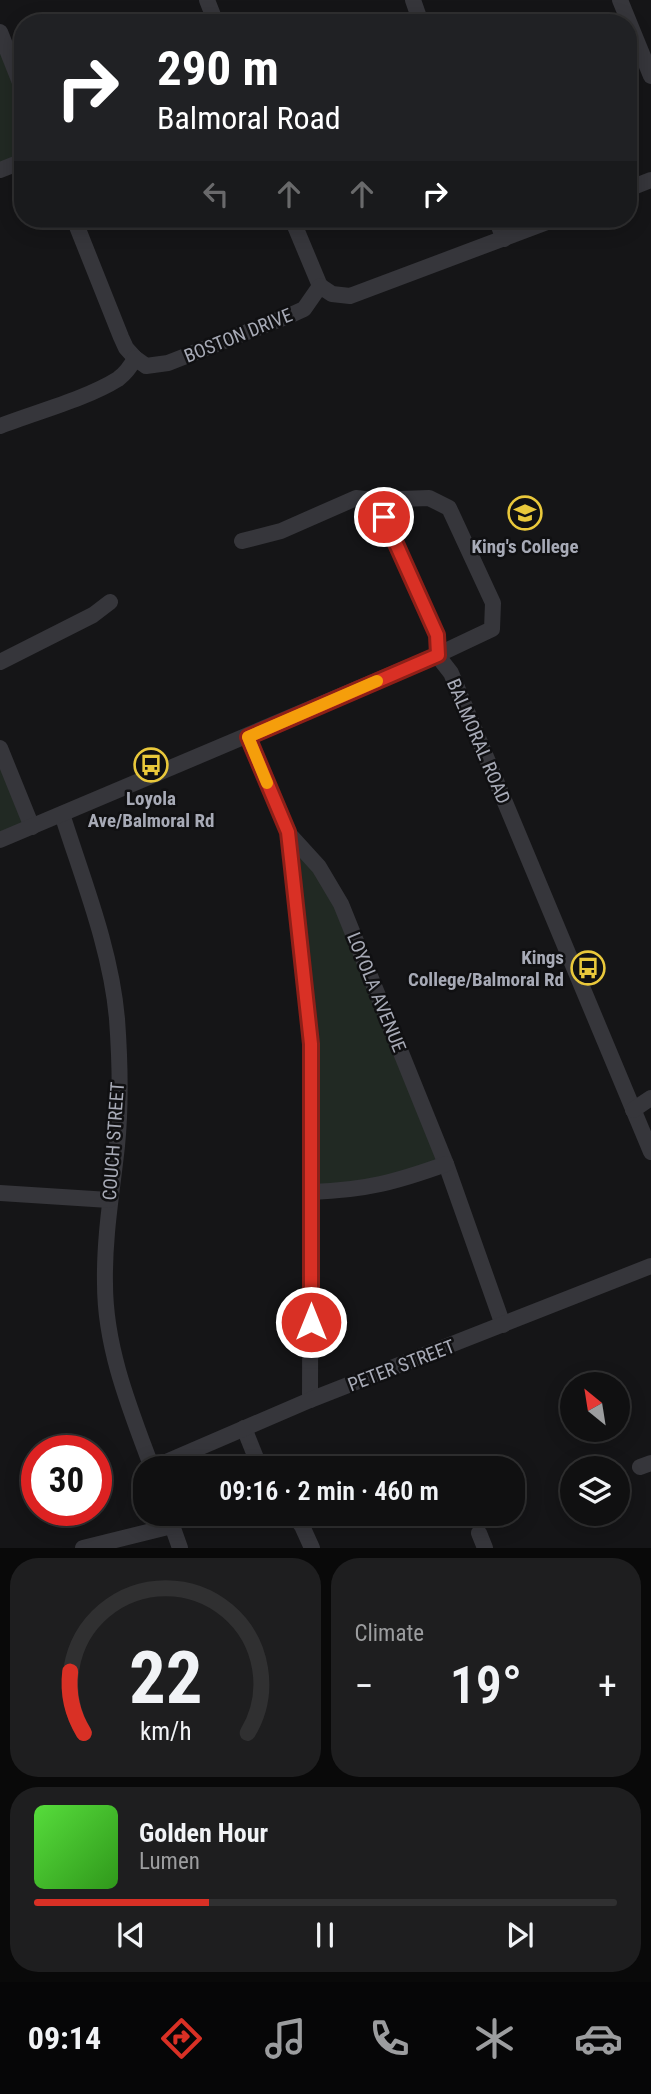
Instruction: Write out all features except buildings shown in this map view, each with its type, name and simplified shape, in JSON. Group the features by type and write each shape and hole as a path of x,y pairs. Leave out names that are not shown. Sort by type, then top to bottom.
{"street":[{"path":"0,32 14,67"},
{"path":"637,41 651,76"},
{"path":"0,426 100,388 130,369 135,358 121,337 78,228"},
{"path":"296,228 320,286 332,294 350,296 532,228"},
{"path":"500,228 504,239"},
{"name":"BOSTON DRIVE","path":"135,358 146,366 167,363 304,309 320,286"},
{"path":"242,541 281,531 356,498 429,498 449,508 493,603 492,629 438,655 437,635 384,517 372,500"},
{"path":"0,662 93,615 110,602"},
{"name":"BALMORAL ROAD","path":"0,840 438,655 451,673 651,1152"},
{"name":"LOYOLA AVENUE","path":"248,737 288,832 311,1044 310,1400"},
{"path":"0,748 32,827"},
{"name":"COUCH STREET","path":"62,814 93,912 111,983 116,1017 119,1079 117,1144 109,1200 105,1284 107,1316 114,1354 148,1456"},
{"name":"LOYOLA AVENUE","path":"288,832 319,867 341,904 446,1164 503,1325"},
{"path":"633,1110 651,1098"},
{"path":"312,1192 373,1187 401,1181 446,1164"},
{"path":"0,1193 109,1200"},
{"name":"PETER STREET","path":"180,1456 310,1400 651,1266"},
{"path":"244,1428 255,1456"},
{"path":"83,1548 151,1526"},
{"path":"172,1526 180,1548"},
{"path":"302,1526 312,1548"}],"shaded area":[{"path":"0,45 14,80 14,165 0,170"},
{"path":"0,748 32,827 0,840"},
{"path":"288,833 319,867 446,1164 312,1192 311,1044"}],"slow traffic":[{"path":"267,783 248,737 377,681"}],"place":[{"name":"King's College","path":"525,513"},
{"name":"Loyola Ave/Balmoral Rd","path":"151,765"},
{"name":"Kings College/Balmoral Rd","path":"588,968"}],"route":[{"path":"311,1322 311,1044 288,832 248,737 438,655 437,635 384,517"}]}
